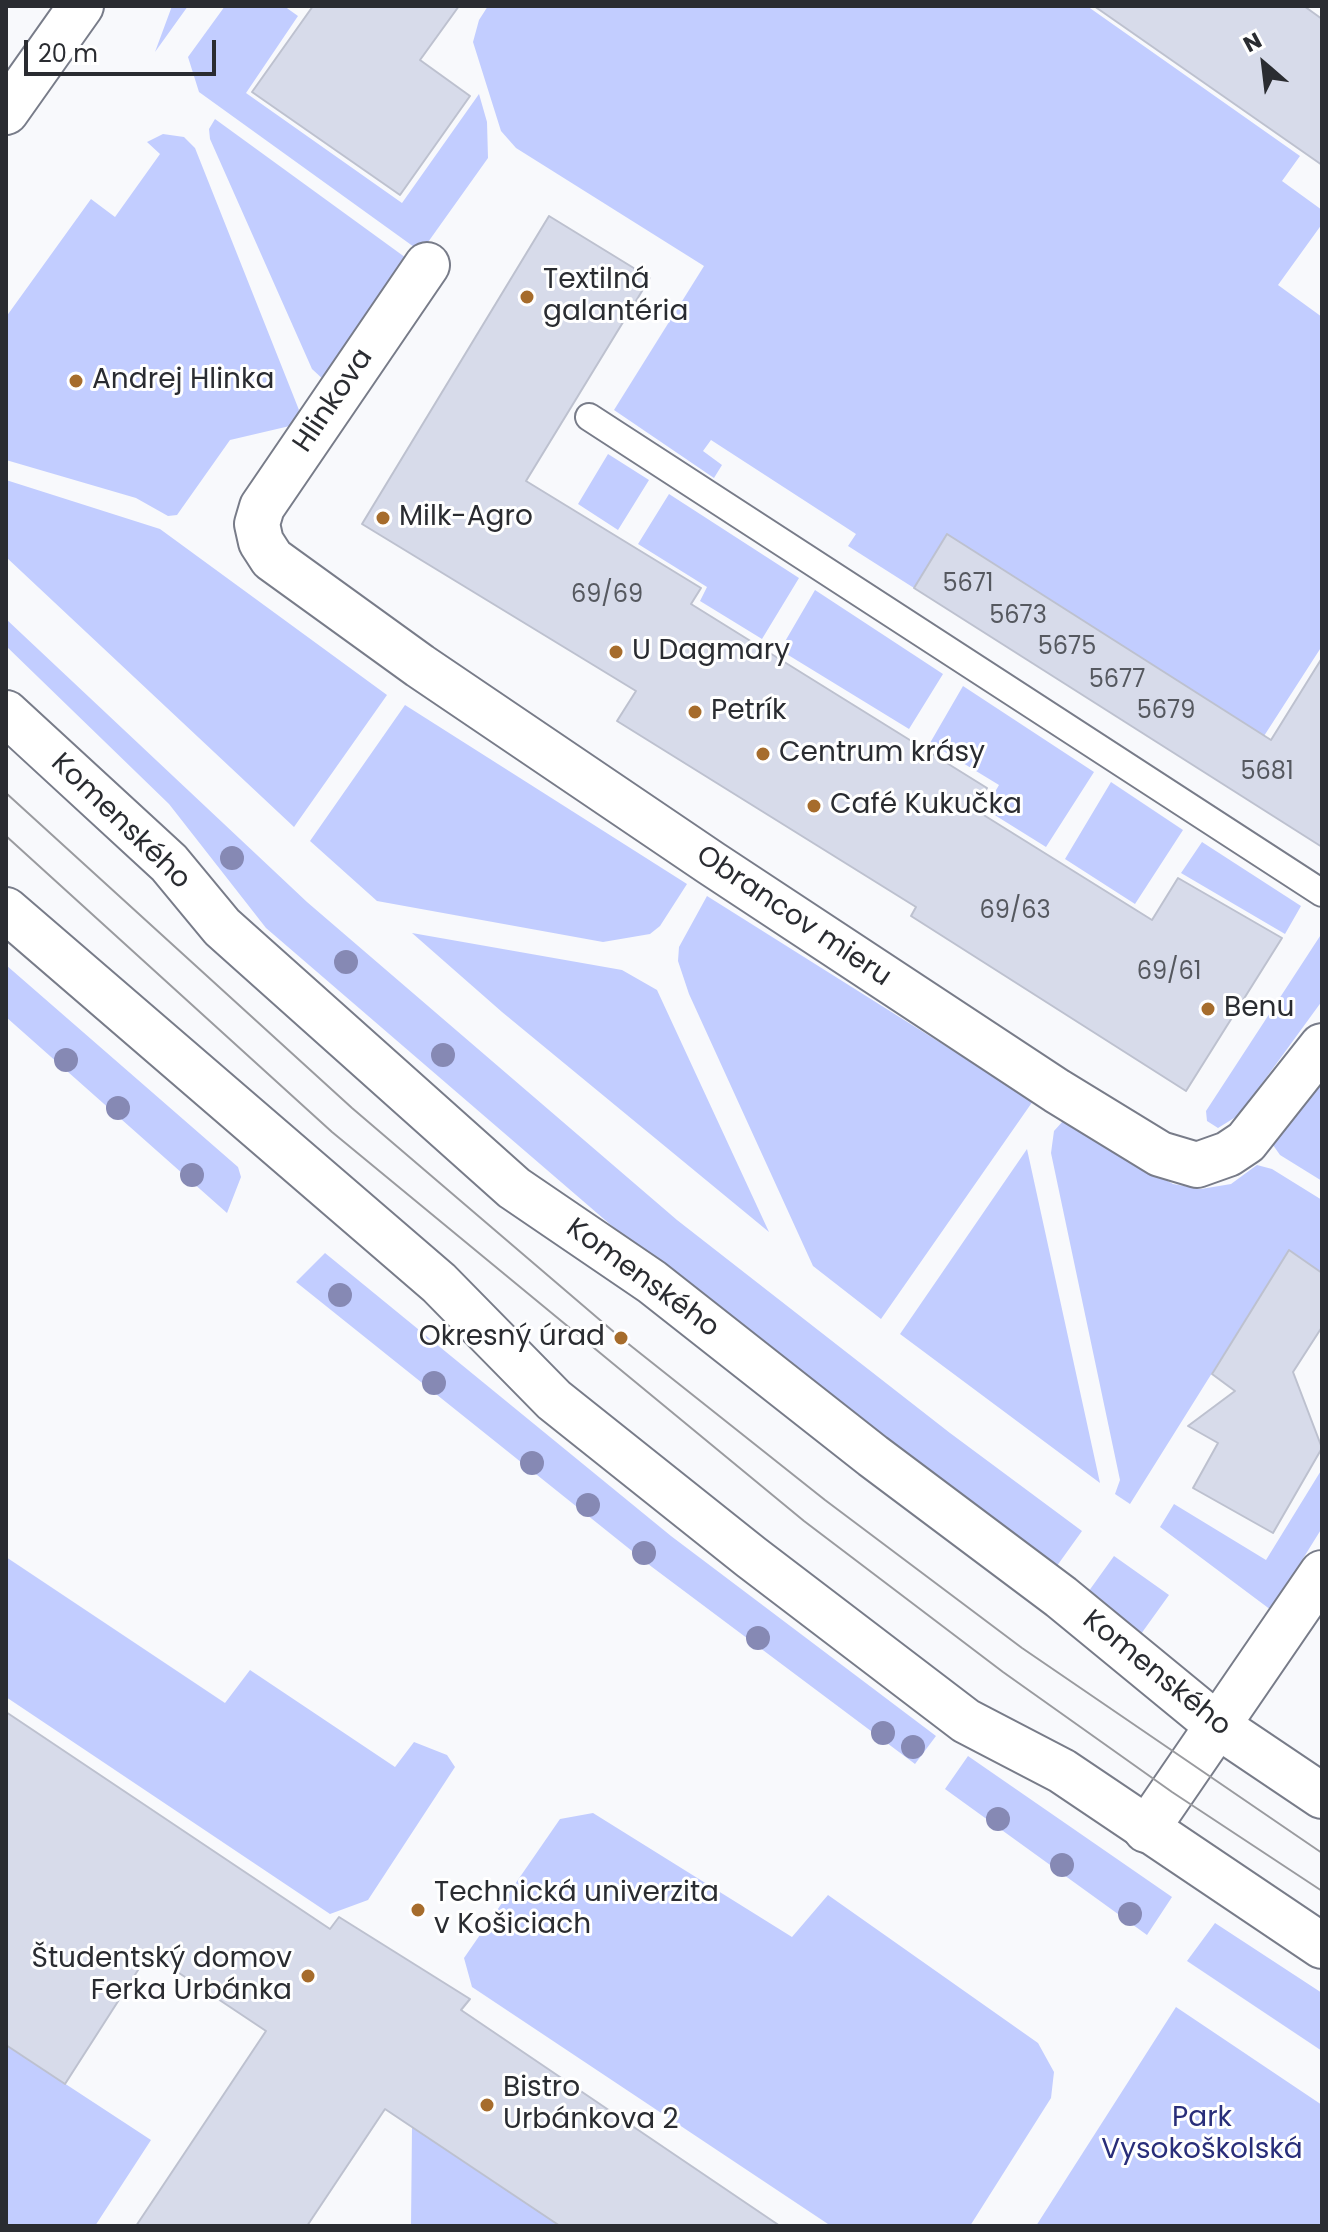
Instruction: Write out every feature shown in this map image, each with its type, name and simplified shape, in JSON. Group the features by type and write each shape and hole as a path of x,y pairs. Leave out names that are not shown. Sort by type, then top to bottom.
{"street":[{"path":"6,112 81,6"},
{"name":"Hlinkova","path":"261,542 257,524 262,507 427,265"},
{"name":"Obrancov mieru","path":"261,542 272,559 288,572 420,666 711,863 1057,1091 1160,1154 1197,1165 1228,1154 1246,1142 1322,1046"},
{"name":"Komenského","path":"6,713 169,863 222,927 514,1188 652,1282 873,1456 1061,1597 1218,1726 1322,1796"},
{"path":"6,910 439,1283 554,1400 966,1721 1062,1771 1322,1946"},
{"path":"1146,1830 1322,1573"}],"lane":[{"path":"589,417 1322,893"}],"green space":[{"path":"172,6 188,6 155,52"},
{"path":"225,6 284,6 298,16 246,93 402,203 479,94 487,122 488,158 421,252 199,92 188,57"},
{"path":"488,6 1087,6 1300,156 1282,181 1322,210 1322,224 1278,285 1322,317 1322,646 1264,736 947,534 914,588 848,546 856,534 711,440 703,451 722,465 714,478 614,410 704,266 516,148 501,131 473,42 479,20"},
{"path":"215,119 413,263 326,382 312,369 210,139 209,129"},
{"path":"163,134 184,137 195,148 299,410 294,425 230,440 177,515 168,516 136,498 6,460 6,317 91,199 115,217 160,154 147,142"},
{"path":"608,454 649,480 618,530 578,504"},
{"path":"6,480 160,529 387,695 294,827 6,557"},
{"path":"669,494 799,578 762,639 700,601 707,587 638,544"},
{"path":"815,590 943,674 909,729 780,650"},
{"path":"6,619 307,902 677,1220 950,1433 1082,1531 1054,1570 655,1263 266,928 169,804 6,646"},
{"path":"963,686 1094,772 1046,847 985,809 999,785 930,743"},
{"path":"405,705 687,884 660,926 650,934 603,942 377,901 310,841"},
{"path":"1111,782 1183,830 1135,904 1065,859"},
{"path":"1202,842 1301,906 1285,934 1181,873"},
{"path":"707,896 1033,1101 881,1319 813,1266 689,994 678,961 679,947"},
{"path":"412,933 622,970 657,990 769,1232 502,1012"},
{"path":"1322,933 1322,1001 1239,1115 1218,1128 1207,1121 1206,1111"},
{"path":"6,965 238,1167 241,1177 227,1213 6,1017"},
{"path":"1322,1081 1322,1181 1280,1155 1273,1145"},
{"path":"1063,1121 1173,1184 1201,1189 1231,1184 1257,1165 1272,1169 1322,1200 1322,1273 1289,1250 1130,1504 1115,1494 1120,1480 1051,1153 1054,1131"},
{"path":"1027,1149 1100,1483 900,1334"},
{"path":"325,1253 671,1536 936,1736 915,1764 652,1567 296,1282"},
{"path":"1322,1469 1322,1528 1271,1610 1160,1527 1174,1504 1266,1560"},
{"path":"1114,1556 1169,1595 1141,1634 1086,1595"},
{"path":"6,1557 225,1703 250,1670 395,1767 414,1742 447,1755 455,1767 368,1900 330,1914 6,1697"},
{"path":"968,1756 1172,1897 1147,1935 945,1789"},
{"path":"593,1813 792,1937 828,1895 1038,2043 1054,2072 1051,2098 970,2226 831,2226 472,1987 464,1958 560,1819"},
{"path":"1215,1923 1322,1993 1322,2051 1187,1961"},
{"name":"Park Vysokoškolská","path":"1176,2007 1322,2105 1322,2226 1036,2226"},
{"path":"6,2045 151,2140 95,2226 6,2226"},
{"path":"412,2127 560,2226 411,2226"}],"building":[{"path":"313,6 459,6 420,60 470,96 400,195 252,92"},
{"path":"1094,6 1304,6 1322,19 1322,165"},
{"path":"549,216 650,278 526,481 701,588 691,604 987,788 974,809 1152,920 1178,878 1282,938 1186,1091 911,916 916,907 617,721 636,691 362,524"},
{"path":"947,534 1271,740 1322,658 1322,847 914,588"},
{"path":"1289,1250 1322,1273 1322,1327 1293,1372 1322,1448 1273,1533 1193,1488 1218,1443 1188,1426 1235,1391 1212,1374"},
{"name":"Študentský domov Ferka Urbánka","path":"6,1712 330,1929 339,1917 470,1999 461,2010 780,2226 560,2226 385,2109 307,2226 136,2226 266,2031 149,1953 65,2084 6,2045"}],"tram line":[{"path":"6,793 352,1108 621,1338 825,1500 1022,1648 1322,1853"},
{"path":"6,836 332,1132 804,1521 1003,1672 1172,1792 1322,1891"}],"place":[{"name":"Textilná galantéria","path":"527,297"},
{"name":"Andrej Hlinka","path":"76,381"},
{"name":"Milk-Agro","path":"383,518"},
{"name":"U Dagmary","path":"616,652"},
{"name":"Petrík","path":"695,712"},
{"name":"Centrum krásy","path":"763,754"},
{"name":"Café Kukučka","path":"814,806"},
{"name":"Benu","path":"1208,1009"},
{"name":"Okresný úrad","path":"621,1338"},
{"name":"Technická univerzita v Košiciach","path":"418,1910"},
{"name":"Študentský domov Ferka Urbánka","path":"308,1976"},
{"name":"Bistro Urbánkova 2","path":"487,2105"}]}
